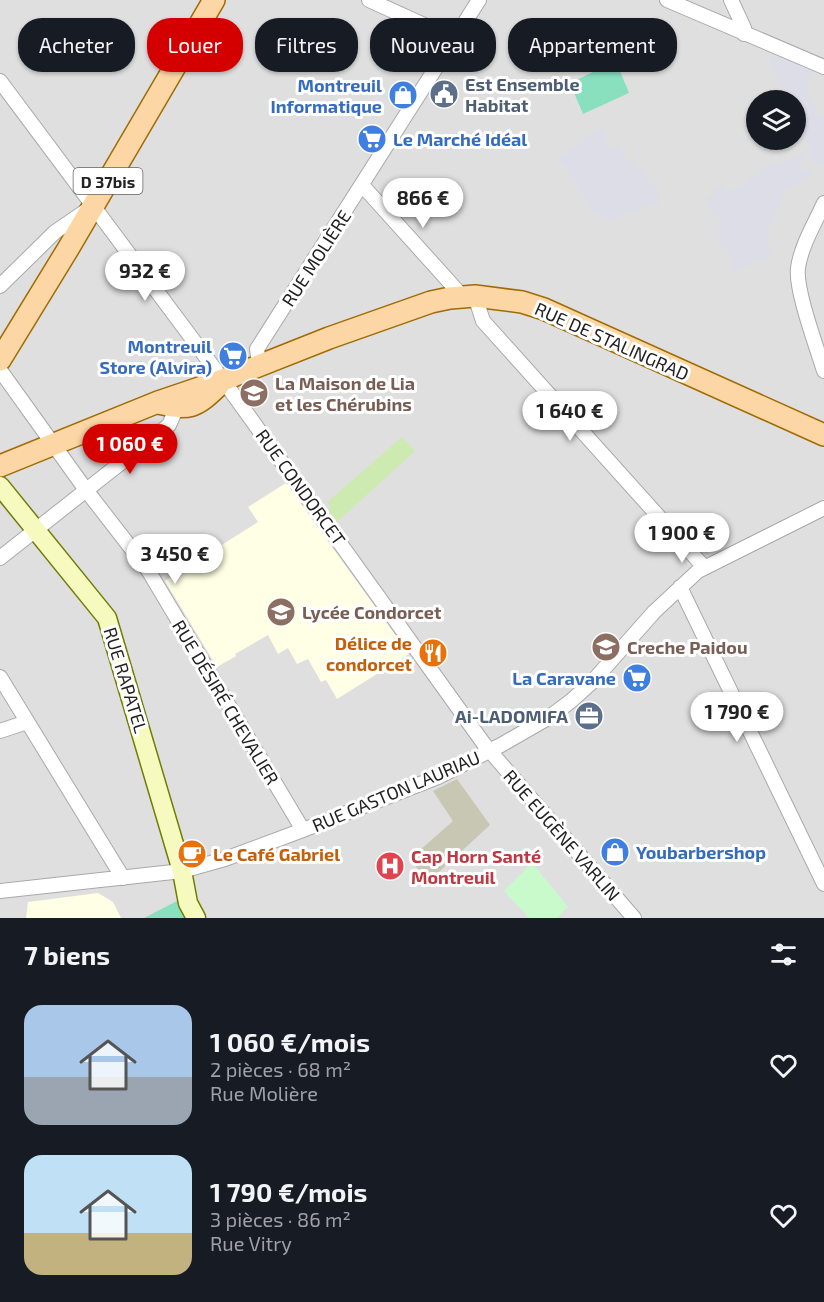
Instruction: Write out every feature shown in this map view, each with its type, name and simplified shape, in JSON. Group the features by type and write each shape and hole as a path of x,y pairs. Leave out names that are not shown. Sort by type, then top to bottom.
{"main road":[{"name":"D 37bis","path":"0,360 214,0"},
{"name":"RUE DE STALINGRAD","path":"0,466 170,402 186,408 197,404 224,380 259,365 431,302 468,296 522,302 544,309 824,435"},
{"name":"RUE RAPATEL","path":"0,486 107,618 182,871 189,903 196,918"}],"street":[{"path":"369,0 409,18"},
{"name":"RUE MOLIÈRE","path":"468,18 479,0"},
{"path":"668,0 824,68"},
{"path":"731,0 744,28 744,34"},
{"name":"RUE MOLIÈRE","path":"259,365 257,349 434,72"},
{"name":"RUE CONDORCET","path":"0,81 224,380 490,752"},
{"path":"362,185 468,296 483,321 704,567"},
{"path":"824,203 801,256 798,269 802,294 824,371"},
{"path":"0,286 55,232 94,205"},
{"name":"RUE DÉSIRÉ CHEVALIER","path":"0,370 147,570 303,830"},
{"path":"0,558 169,425 170,402"},
{"name":"RUE GASTON LAURIAU","path":"0,891 182,871 225,859 438,777 490,752 548,718 571,701 593,681 654,612 704,567 824,508"},
{"path":"680,587 824,884"},
{"path":"0,677 123,878"},
{"path":"0,731 27,722"},
{"name":"RUE EUGÈNE VARLIN","path":"490,752 634,918"}],"shaded area":[{"path":"0,0 824,0 824,918 0,918"},
{"path":"773,52 815,69 807,87 819,115 824,117 824,166 811,160 811,150 806,139 806,90 783,90 769,62"},
{"path":"604,128 609,148 620,144 629,163 634,161 639,170 644,168 653,186 656,185 660,204 651,208 649,204 640,209 642,213 637,215 635,210 610,221 592,212 568,169 557,159 596,131"},
{"path":"806,151 797,174 808,167 813,172 809,177 785,190 768,230 767,238 772,257 755,261 755,264 730,272 729,269 734,267 725,247 722,248 718,239 721,238 717,228 723,225 718,216 715,217 711,207 709,208 706,197 715,193 713,189 723,185 727,192 746,183 745,180 763,171 762,167 771,162 775,167"},
{"name":"Lycée Condorcet","path":"286,483 409,654 337,699 326,680 321,682 308,659 297,664 288,648 278,654 268,635 217,667 165,581 258,522 248,507"},
{"path":"457,779 490,825 428,882 410,859 453,821 433,791"},
{"path":"98,893 113,902 121,918 26,918 28,902"}],"green space":[{"path":"593,72 620,72 629,93 583,114 570,83"},
{"path":"402,437 415,451 337,522 328,510 331,507 327,502"},
{"path":"532,863 568,907 557,918 529,918 504,891"},
{"path":"177,901 185,918 144,918"}],"place":[{"name":"Est Ensemble Habitat","path":"444,94"},
{"name":"Montreuil Informatique","path":"403,95"},
{"name":"Le Marché Idéal","path":"372,139"},
{"name":"Montreuil Store (Alvira)","path":"233,356"},
{"name":"La Maison de Lia et les Chérubins","path":"254,393"},
{"name":"Lycée Condorcet","path":"281,612"},
{"name":"Creche Paidou","path":"606,647"},
{"name":"Délice de condorcet","path":"433,653"},
{"name":"La Caravane","path":"637,678"},
{"name":"Ai-LADOMIFA","path":"589,716"},
{"name":"Youbarbershop","path":"615,852"},
{"name":"Le Café Gabriel","path":"192,854"},
{"name":"Cap Horn Santé Montreuil","path":"390,866"}]}
